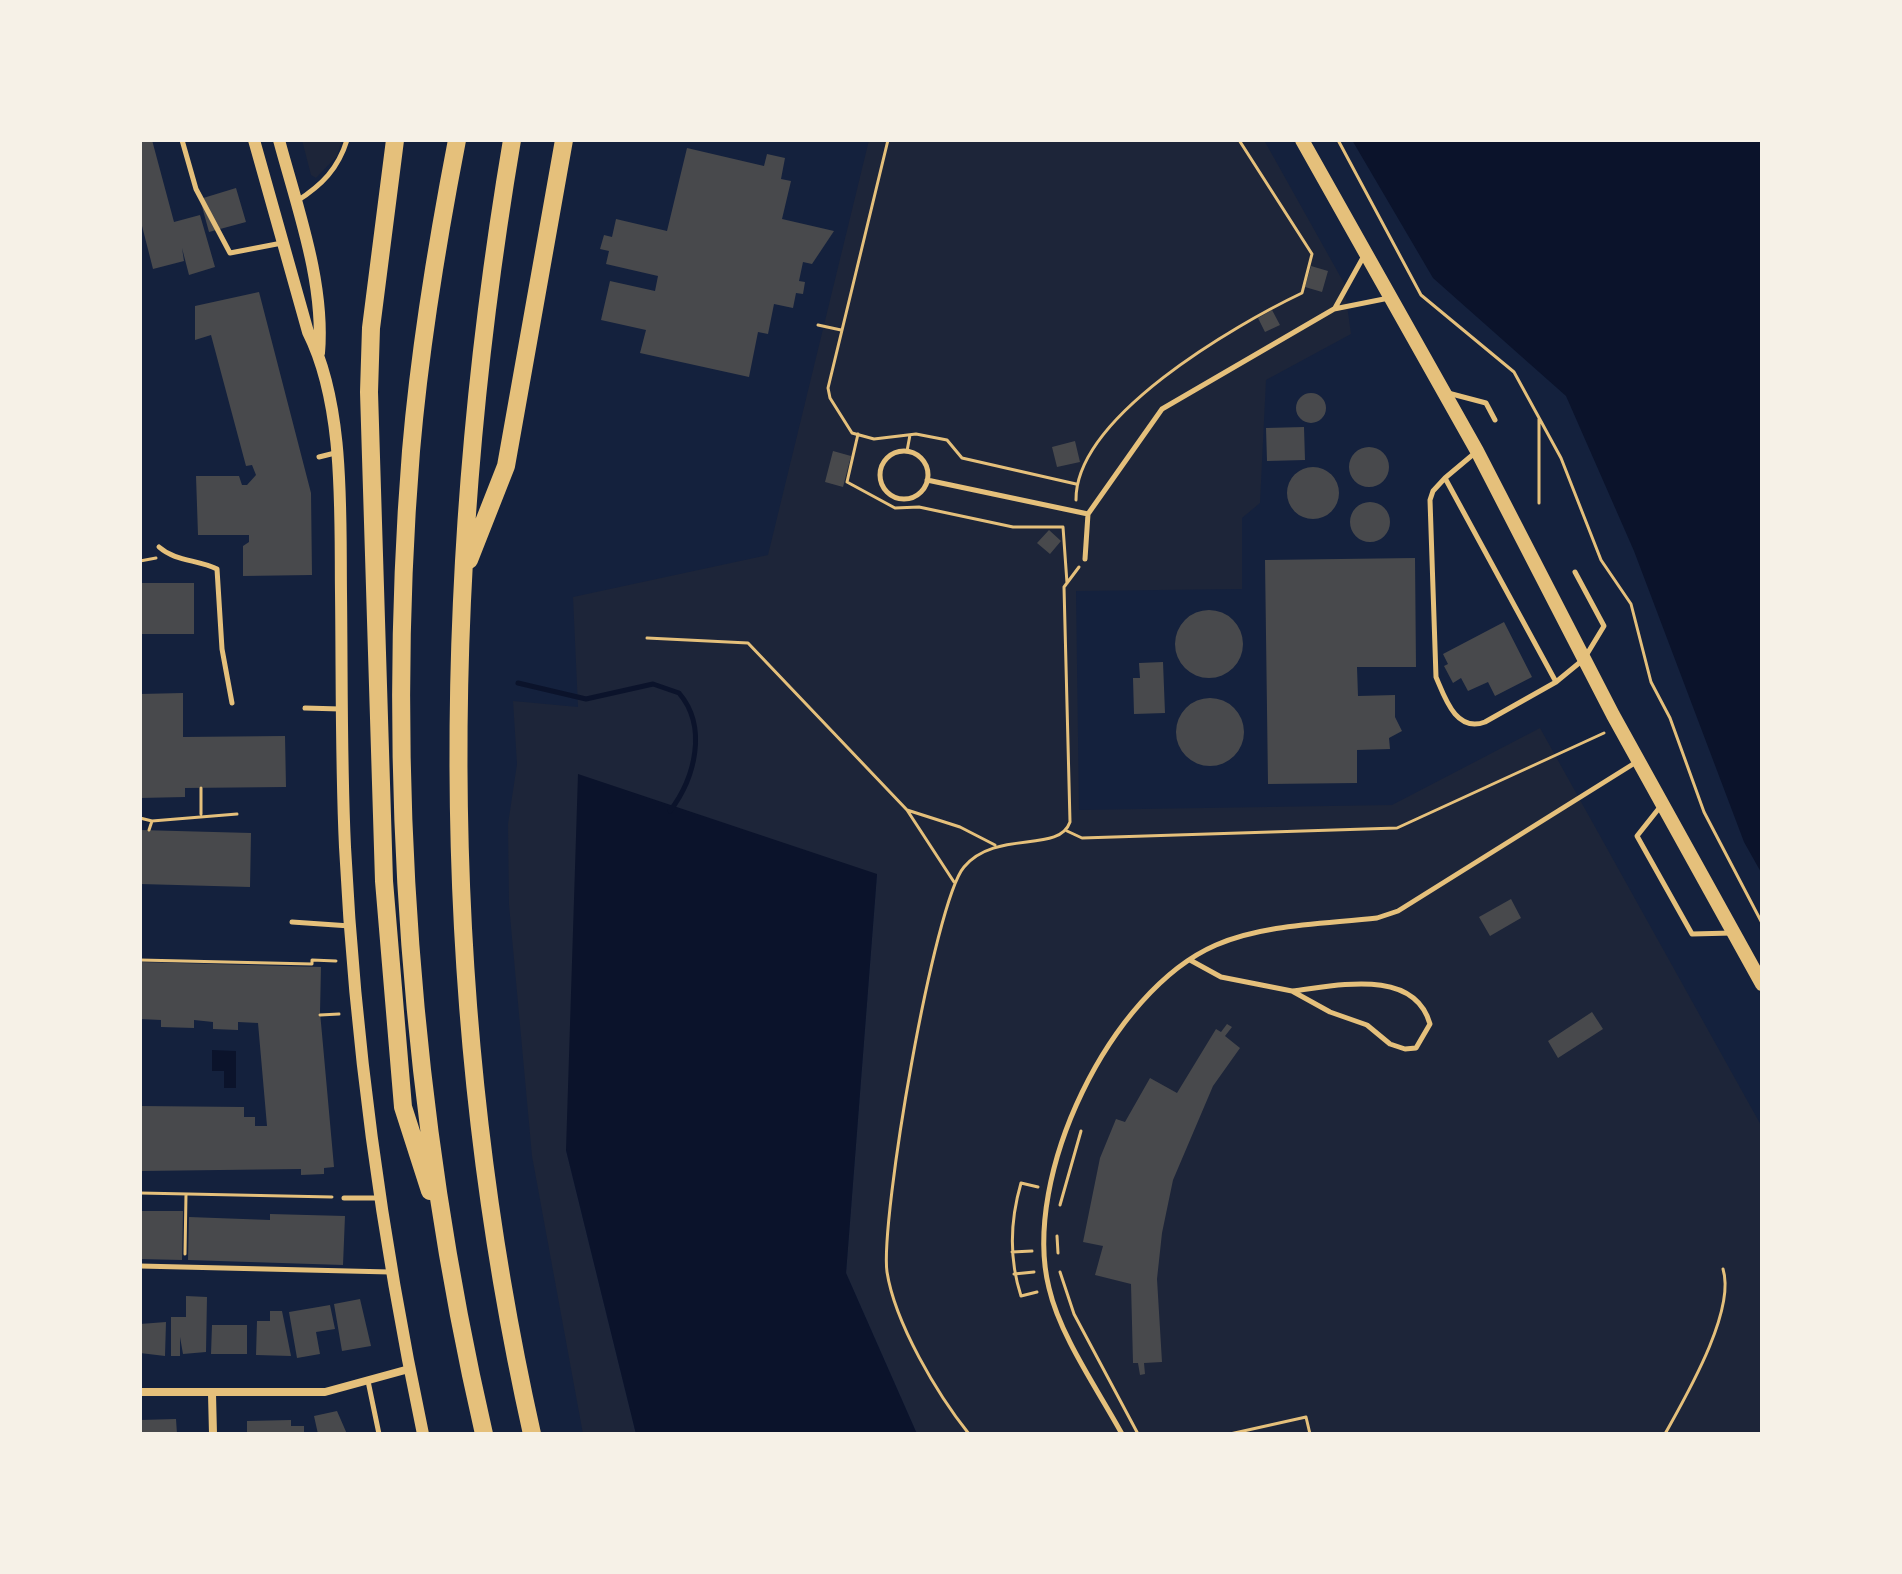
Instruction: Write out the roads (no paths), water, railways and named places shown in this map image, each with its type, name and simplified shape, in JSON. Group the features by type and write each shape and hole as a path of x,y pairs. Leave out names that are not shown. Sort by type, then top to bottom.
{"highway":[{"path":"395,140 371,328 369,404 384,881 403,1107 446,1239"},
{"path":"457,140 430,295 415,419 406,529 403,767 411,925 425,1082 446,1239 484,1434"},
{"path":"512,140 483,349 463,574 456,742 462,946 482,1156 507,1315 532,1434"},
{"path":"463,574 506,466 564,140"}],"main road":[{"path":"1302,140 1477,451 1584,659 1762,984"}],"street":[{"path":"254,140 308,332 319,353"},
{"path":"279,140 306,240 321,331 319,353 336,452 350,926 378,1198 423,1434"},
{"path":"140,1392 325,1392 409,1369"},
{"path":"212,1394 213,1434"}],"lane":[{"path":"182,140 196,189 230,253 283,242"},
{"path":"296,202 327,178 341,158 347,140"},
{"path":"1334,309 1365,253"},
{"path":"1085,559 1088,514 1162,409 1334,309 1390,297"},
{"path":"1443,392 1486,403 1495,420"},
{"path":"907,451 922,459 927,469 927,480 922,490 910,498 894,497 884,487 880,471 893,454 907,451"},
{"path":"1477,451 1433,491 1430,520 1436,677 1444,697 1461,721 1476,725 1556,682 1584,659 1604,626 1575,572"},
{"path":"319,457 336,452"},
{"path":"1445,478 1556,682"},
{"path":"927,480 1088,514"},
{"path":"159,547 171,557 202,561 217,569 222,649 232,703"},
{"path":"305,708 342,709"},
{"path":"1122,1434 1059,1317 1049,1289 1042,1250 1049,1189 1078,1097 1101,1056 1150,993 1189,959 1243,934 1377,918 1398,911 1639,760"},
{"path":"1663,803 1637,836 1692,934 1733,933"},
{"path":"292,922 350,926"},
{"path":"1189,959 1221,977 1292,991 1330,1012 1367,1025 1390,1044 1405,1049 1416,1048 1430,1024 1426,1009 1411,994 1384,986 1360,982 1292,991"},
{"path":"344,1198 378,1198"},
{"path":"140,1266 391,1272"},
{"path":"368,1380 379,1434"}],"waterway":[{"path":"518,683 586,699 653,684 679,693 693,721 695,752 686,783 670,811"}]}
